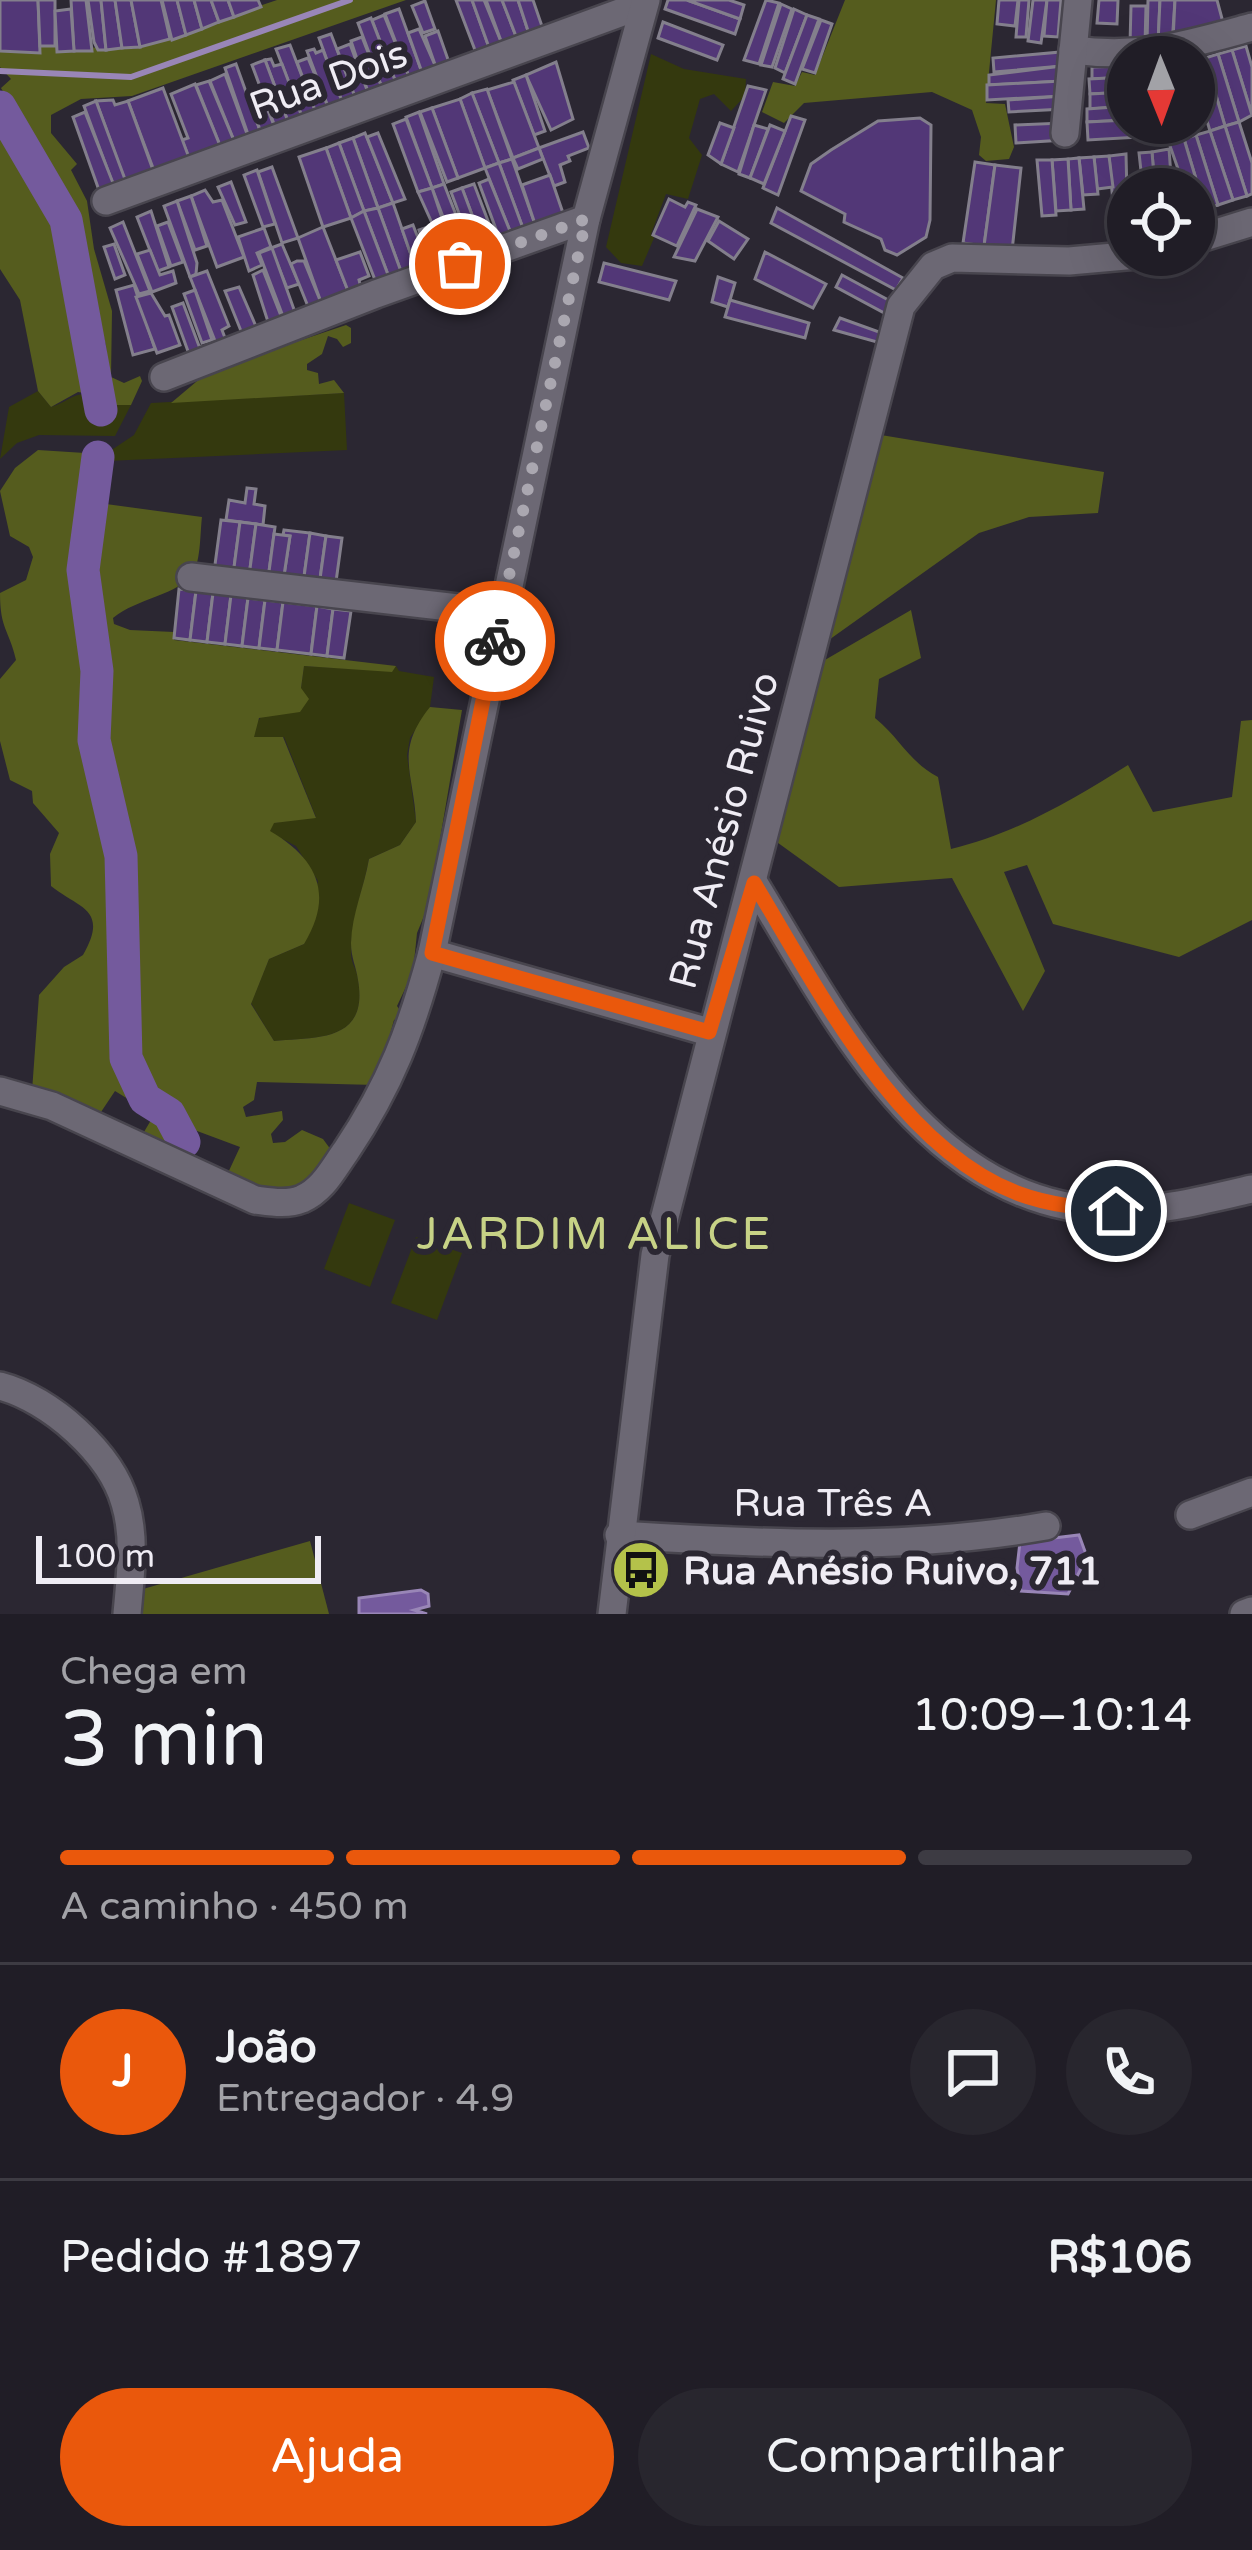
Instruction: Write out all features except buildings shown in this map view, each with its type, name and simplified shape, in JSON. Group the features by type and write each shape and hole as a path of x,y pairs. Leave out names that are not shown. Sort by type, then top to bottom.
{"street":[{"path":"1065,134 1078,0"},
{"path":"0,1091 52,1106 255,1200 292,1202 322,1185 380,1100 412,1028 432,953 586,219 645,2"},
{"name":"Rua Dois","path":"106,201 645,2"},
{"path":"1073,50 1116,56 1158,53 1252,27"},
{"path":"164,377 586,219"},
{"path":"1215,233 1252,222"},
{"name":"Rua Anésio Ruivo","path":"612,1614 655,1255 709,1032 754,883 849,494 901,306 933,266 952,258 1107,258"},
{"path":"191,577 501,613"},
{"path":"754,883 831,1010 883,1082 931,1136 976,1172 1015,1193 1065,1207 1116,1211 1177,1207 1252,1189"},
{"path":"432,953 709,1032"},
{"path":"0,1387 61,1420 107,1466 125,1500 131,1536 127,1614"},
{"path":"1190,1515 1252,1492"},
{"name":"Rua Três A","path":"619,1535 766,1544 898,1544 1046,1526"}],"green space":[{"path":"277,0 406,0 132,96 81,99 51,115 51,133 77,164 71,170 87,201 94,249 112,311 111,377 124,383 140,376 142,381 131,405 99,405 109,387 106,346 73,215 1,88 11,79 0,67 0,44 133,49"},
{"path":"845,0 996,0 986,103 1005,104 1014,147 1009,159 986,161 979,155 981,137 972,110 932,92 804,103 784,123 762,112 773,82 795,86 802,72 815,75"},
{"path":"651,54 684,69 746,79 745,96 731,111 714,94 700,99 689,138 702,155 688,199 666,194 642,266 621,263 606,247"},
{"path":"0,139 30,179 62,237 72,269 90,394 78,392 51,407 38,391 20,300 0,269"},
{"path":"346,325 351,328 351,343 343,347 328,336 322,354 307,364 307,370 318,373 319,384 334,380 344,393 171,403 209,371"},
{"path":"38,391 51,407 82,394 100,405 131,405 115,436 39,435 17,443 0,459 9,407"},
{"path":"344,393 347,450 107,461 110,451 134,435 151,403"},
{"path":"881,435 1104,472 1098,513 1029,517 979,533 826,642"},
{"path":"38,450 85,453 107,461 106,504 202,517 193,573 178,586 123,611 113,618 114,624 130,630 174,632 174,640 396,666 392,672 304,666 301,688 309,699 300,712 259,718 254,737 283,737 316,818 274,823 270,831 310,866 319,894 318,910 304,944 269,959 251,1004 274,1041 336,1033 355,1016 359,1001 352,932 369,859 400,845 416,822 409,750 419,723 430,707 462,710 429,904 417,933 413,972 397,1006 404,1016 394,1020 376,1085 257,1082 254,1100 243,1107 246,1117 282,1111 283,1120 271,1134 273,1143 285,1142 302,1130 323,1139 334,1154 323,1174 283,1197 227,1175 240,1147 181,1125 164,1151 141,1137 154,1115 115,1091 97,1118 32,1091 39,995 64,967 83,955 93,928 88,912 51,886 50,854 59,833 33,803 32,791 10,780 0,741 0,679 16,660 3,622 0,593 26,580 33,557 29,547 10,536 0,491 15,468"},
{"path":"911,610 921,658 879,679 875,718 938,777 951,849 1020,825 1128,765 1153,812 1232,797 1241,721 1252,720 1252,920 1179,957 1053,924 1027,865 1004,872 1045,971 1023,1011 952,878 839,887 774,840 818,664"},
{"path":"304,666 392,671 396,666 399,671 434,677 430,707 410,738 407,755 416,822 400,845 369,859 358,905 351,953 358,980 355,1016 336,1033 274,1041 251,1003 269,959 304,944 318,881 296,846 269,832 273,823 316,817 284,737 253,737 263,714 301,688"},
{"path":"349,1203 395,1220 370,1287 324,1269"},
{"path":"416,1237 462,1253 437,1320 391,1303"},
{"path":"310,1541 329,1614 142,1614 143,1589"}],"shaded area":[{"path":"1079,1535 1087,1557 1068,1594 1021,1591 1020,1542"},
{"path":"421,1590 428,1594 429,1606 414,1610 427,1614 359,1614 359,1598"}],"waterway":[{"path":"0,71 131,77 350,0"},
{"path":"0,107 66,220 101,410"},
{"path":"98,457 83,570 97,671 94,740 121,856 126,1058 145,1099 169,1114 184,1142"}],"way so far":[{"path":"460,264 586,219 495,641"}],"place":[{"name":"Rua Anésio Ruivo, 711","path":"641,1570"}],"district":[{"name":"JARDIM ALICE","path":"595,1233"}],"route":[{"path":"495,641 432,953 709,1032 754,883 856,1047 931,1136 976,1172 1015,1193 1065,1207 1116,1211"}]}
